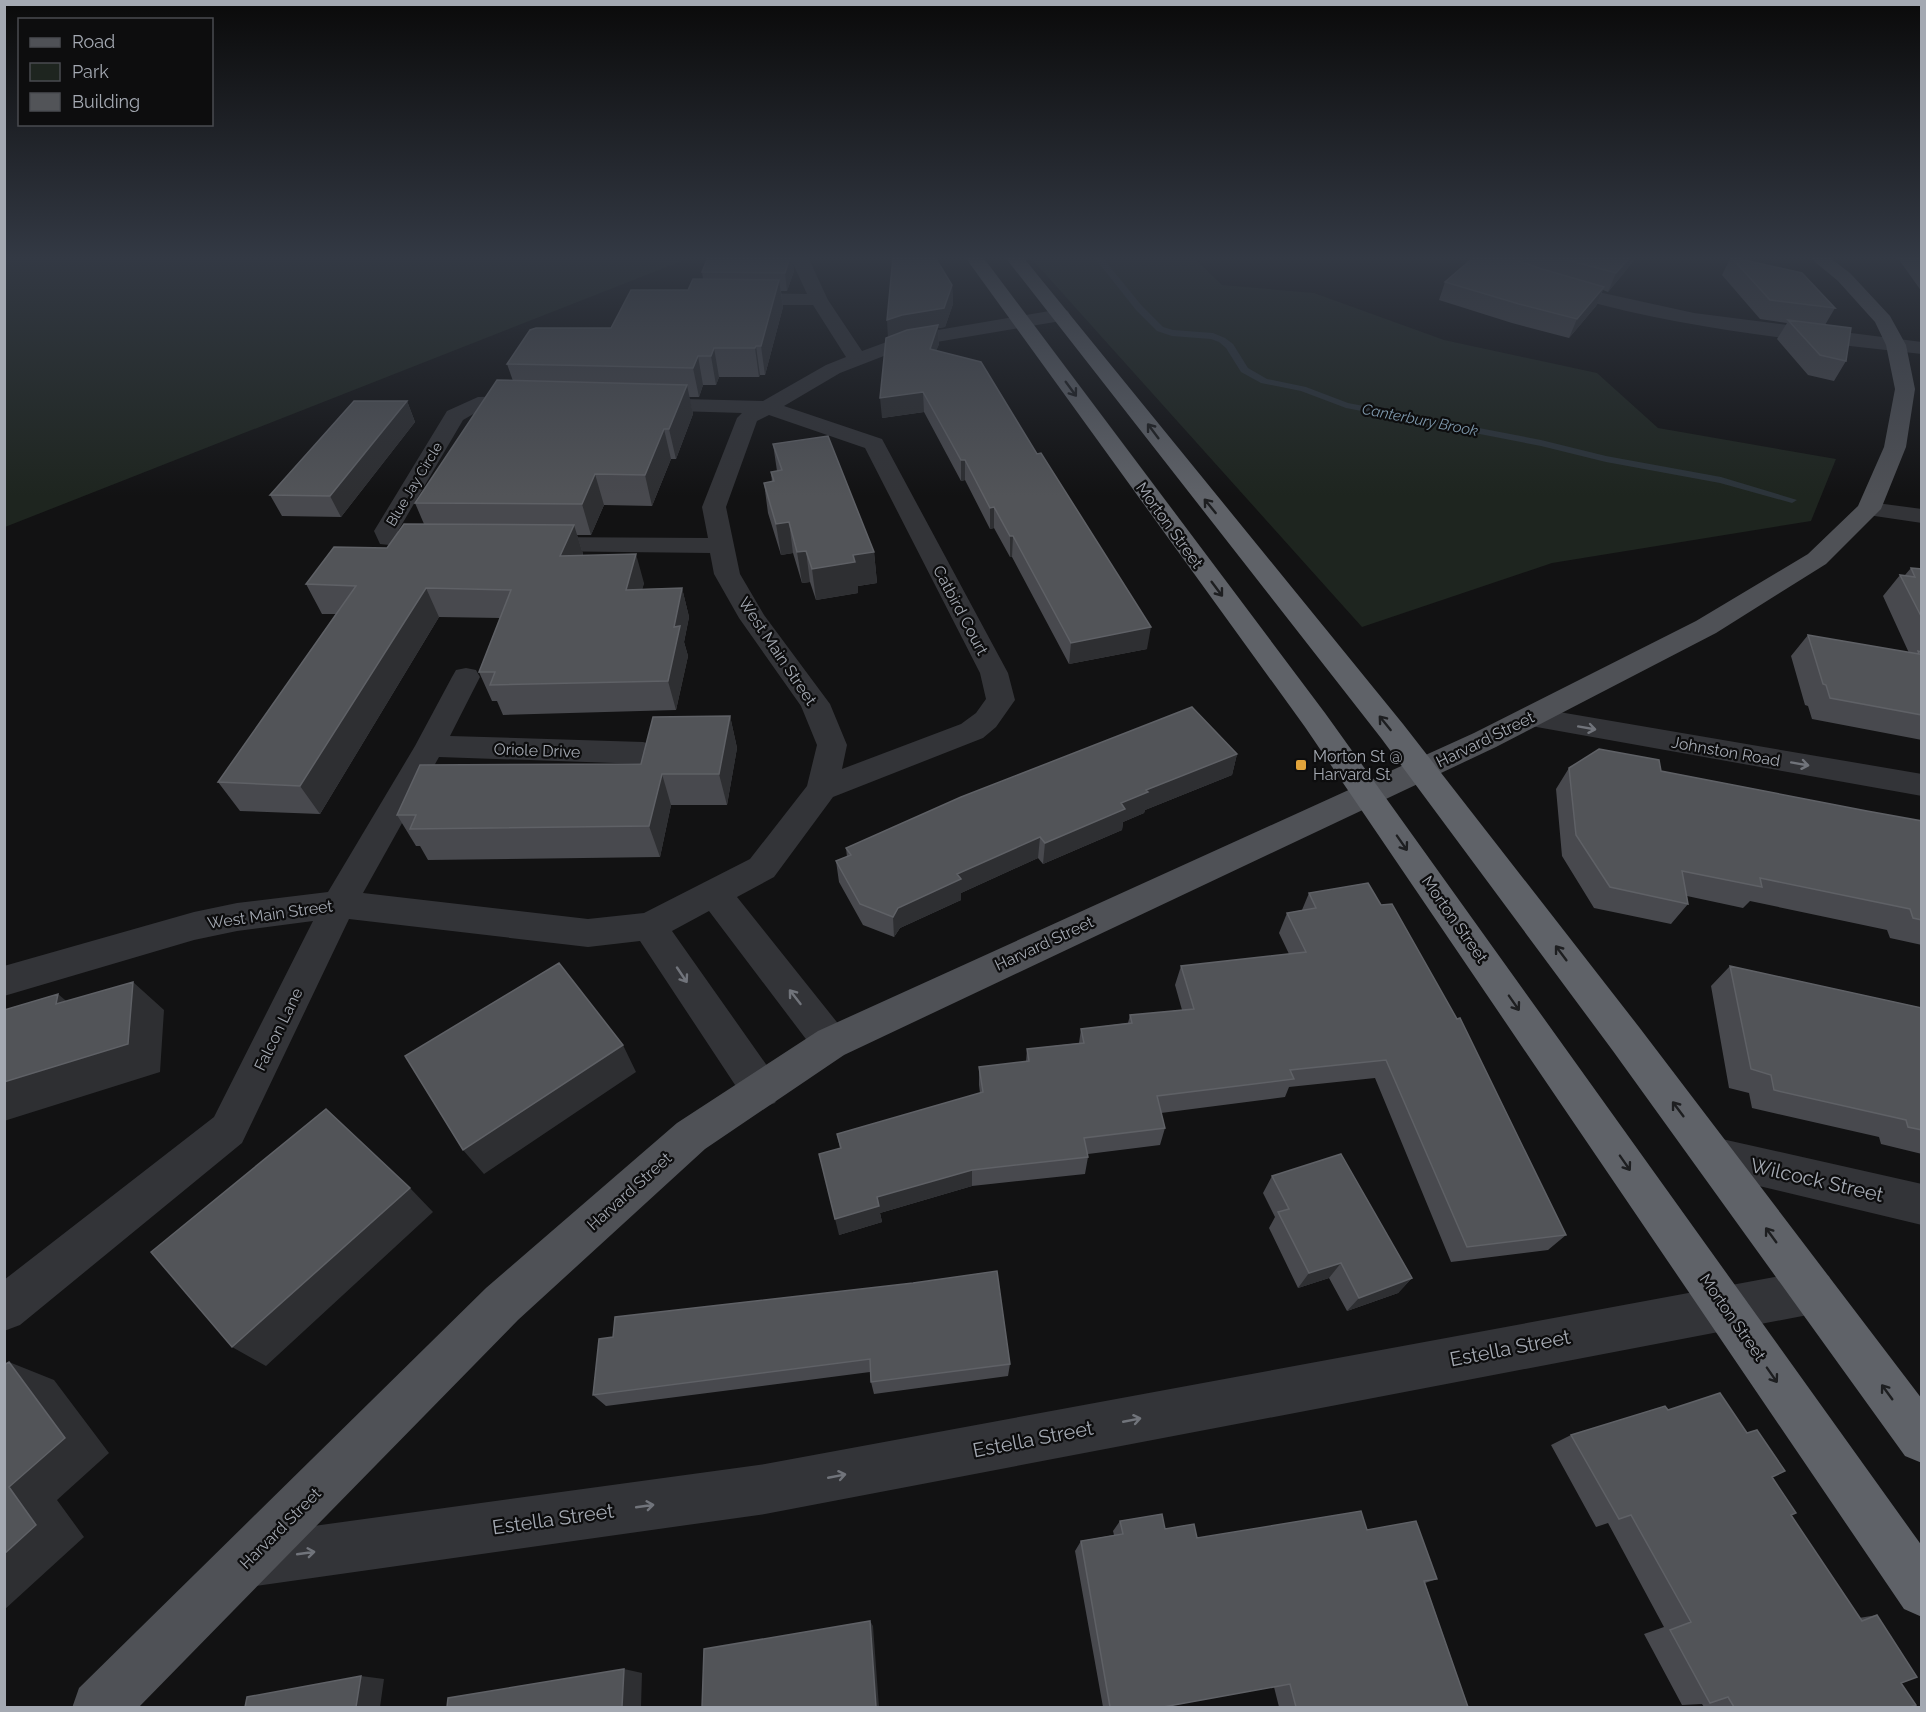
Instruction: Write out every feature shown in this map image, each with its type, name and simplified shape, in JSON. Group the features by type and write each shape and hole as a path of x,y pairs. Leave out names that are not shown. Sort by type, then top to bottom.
{"highway":[{"name":"Morton Street","path":"1027,337 1368,795 1922,1591"},
{"path":"1079,337 1421,770 1713,1156 1922,1439"}],"main road":[{"name":"Harvard Street","path":"99,1707 248,1561 502,1304 691,1136 831,1043 1146,895 1368,795 1530,717 1706,627 1817,559 1869,509 1895,447 1905,389 1896,345 1892,337"}],"street":[{"path":"843,337 857,358"},
{"name":"West Main Street","path":"4,981 194,926 237,917 339,904 588,933 649,927 762,868 822,789 832,745 816,704 752,618 727,574 714,507 748,418 833,369 903,342 1008,337"},
{"path":"1831,337 1922,348"},
{"name":"West Main Street","path":"857,358 907,359 941,355"},
{"name":"Blue Jay Circle","path":"459,543 412,543 389,539 386,531 454,416 478,403 553,402"},
{"path":"624,404 766,407"},
{"name":"Catbird Court","path":"766,407 874,444 994,674 1001,700 986,720 972,731 822,789"},
{"path":"1869,509 1922,516"},
{"path":"519,544 720,546"},
{"name":"Falcon Lane","path":"4,1309 228,1130 339,904 430,747 466,677"},
{"name":"Johnston Road","path":"1530,717 1922,785"},
{"name":"Oriole Drive","path":"430,747 643,753"},
{"path":"715,894 831,1043"},
{"path":"649,927 761,1090"},
{"name":"Wilcock Street","path":"1713,1156 1922,1205"},
{"name":"Estella Street","path":"248,1561 765,1489 1813,1292"}],"green space":[{"path":"5,337 489,337 5,527"},
{"path":"1102,337 1435,337 1597,373 1658,428 1836,459 1811,521 1552,563 1362,627"}],"building":[{"path":"525,337 763,337 761,346 755,348 714,348 711,356 698,356 693,368 507,364"},
{"path":"934,337 930,349 981,362 1037,454 1041,453 1151,627 1071,643 1013,536 1010,536 994,507 990,508 965,460 961,460 923,392 880,398 886,338"},
{"path":"1803,337 1850,337 1846,361 1820,355"},
{"path":"497,380 687,385 669,429 664,429 645,475 595,474 582,504 415,503"},
{"path":"354,401 407,401 330,496 270,495"},
{"path":"828,436 874,552 853,555 855,562 812,569 806,551 797,552 789,522 776,524 764,483 774,481 771,472 782,470 773,444"},
{"path":"404,524 574,525 560,556 636,554 626,590 682,588 674,627 680,626 668,681 490,685 495,672 479,672 511,590 426,588 300,786 218,782 356,586 306,584 334,547 387,548"},
{"path":"1911,568 1922,569 1922,618 1900,575 1915,577"},
{"path":"1808,635 1919,654 1918,651 1922,652 1922,715 1830,698 1826,685 1823,684"},
{"path":"1192,707 1237,754 1146,790 1148,792 1121,803 1125,809 1045,843 1040,837 957,874 961,879 898,908 893,917 860,904 836,861 851,855 846,848 961,797"},
{"path":"730,716 719,774 662,774 649,826 410,829 416,815 397,815 420,765 641,764 653,717"},
{"path":"1599,749 1659,760 1661,771 1922,821 1922,920 1913,918 1910,909 1760,878 1762,887 1682,871 1688,904 1610,887 1576,835 1569,768"},
{"path":"1368,883 1381,905 1392,904 1457,1019 1460,1018 1566,1235 1467,1247 1386,1060 1290,1070 1294,1079 1157,1096 1165,1128 1084,1138 1088,1157 972,1170 877,1197 879,1206 835,1219 819,1154 841,1148 837,1134 983,1092 979,1067 1029,1061 1027,1049 1084,1043 1081,1029 1132,1023 1130,1015 1194,1009 1181,966 1306,952 1287,913 1316,908 1309,893"},
{"path":"559,963 623,1045 463,1150 405,1056"},
{"path":"1730,966 1922,1008 1922,1130 1908,1127 1906,1120 1774,1090 1771,1075 1751,1069"},
{"path":"133,982 128,1044 4,1082 4,1010 58,994 56,1004"},
{"path":"326,1109 410,1188 232,1347 151,1252"},
{"path":"1341,1154 1412,1278 1359,1298 1341,1263 1309,1273 1278,1212 1289,1209 1272,1176"},
{"path":"997,1271 1010,1364 871,1382 870,1359 593,1395 599,1339 613,1337 615,1317 913,1283"},
{"path":"9,1362 65,1438 9,1487 36,1525 4,1554 4,1365"},
{"path":"1720,1393 1747,1433 1757,1430 1785,1471 1772,1477 1796,1513 1791,1515 1862,1621 1877,1615 1917,1677 1901,1683 1916,1705 1910,1707 1734,1707 1728,1697 1710,1703 1670,1630 1691,1622 1631,1515 1619,1519 1571,1435 1665,1406 1668,1410"},
{"path":"1361,1511 1367,1530 1416,1521 1437,1579 1424,1581 1468,1707 1296,1707 1290,1684 1163,1707 1110,1707 1081,1541 1123,1534 1120,1521 1162,1514 1165,1529 1194,1524 1197,1538"},
{"path":"870,1621 876,1707 702,1707 704,1649"},
{"path":"624,1669 622,1707 447,1707 448,1698"},
{"path":"361,1676 356,1707 245,1707 247,1697"}],"waterway":[{"name":"Canterbury Brook","path":"1215,337 1230,346 1244,370 1264,381 1303,389 1346,405 1541,443 1606,459 1721,480 1792,500"}],"place":[{"name":"Morton St @ Harvard St","path":"1301,765"}]}
